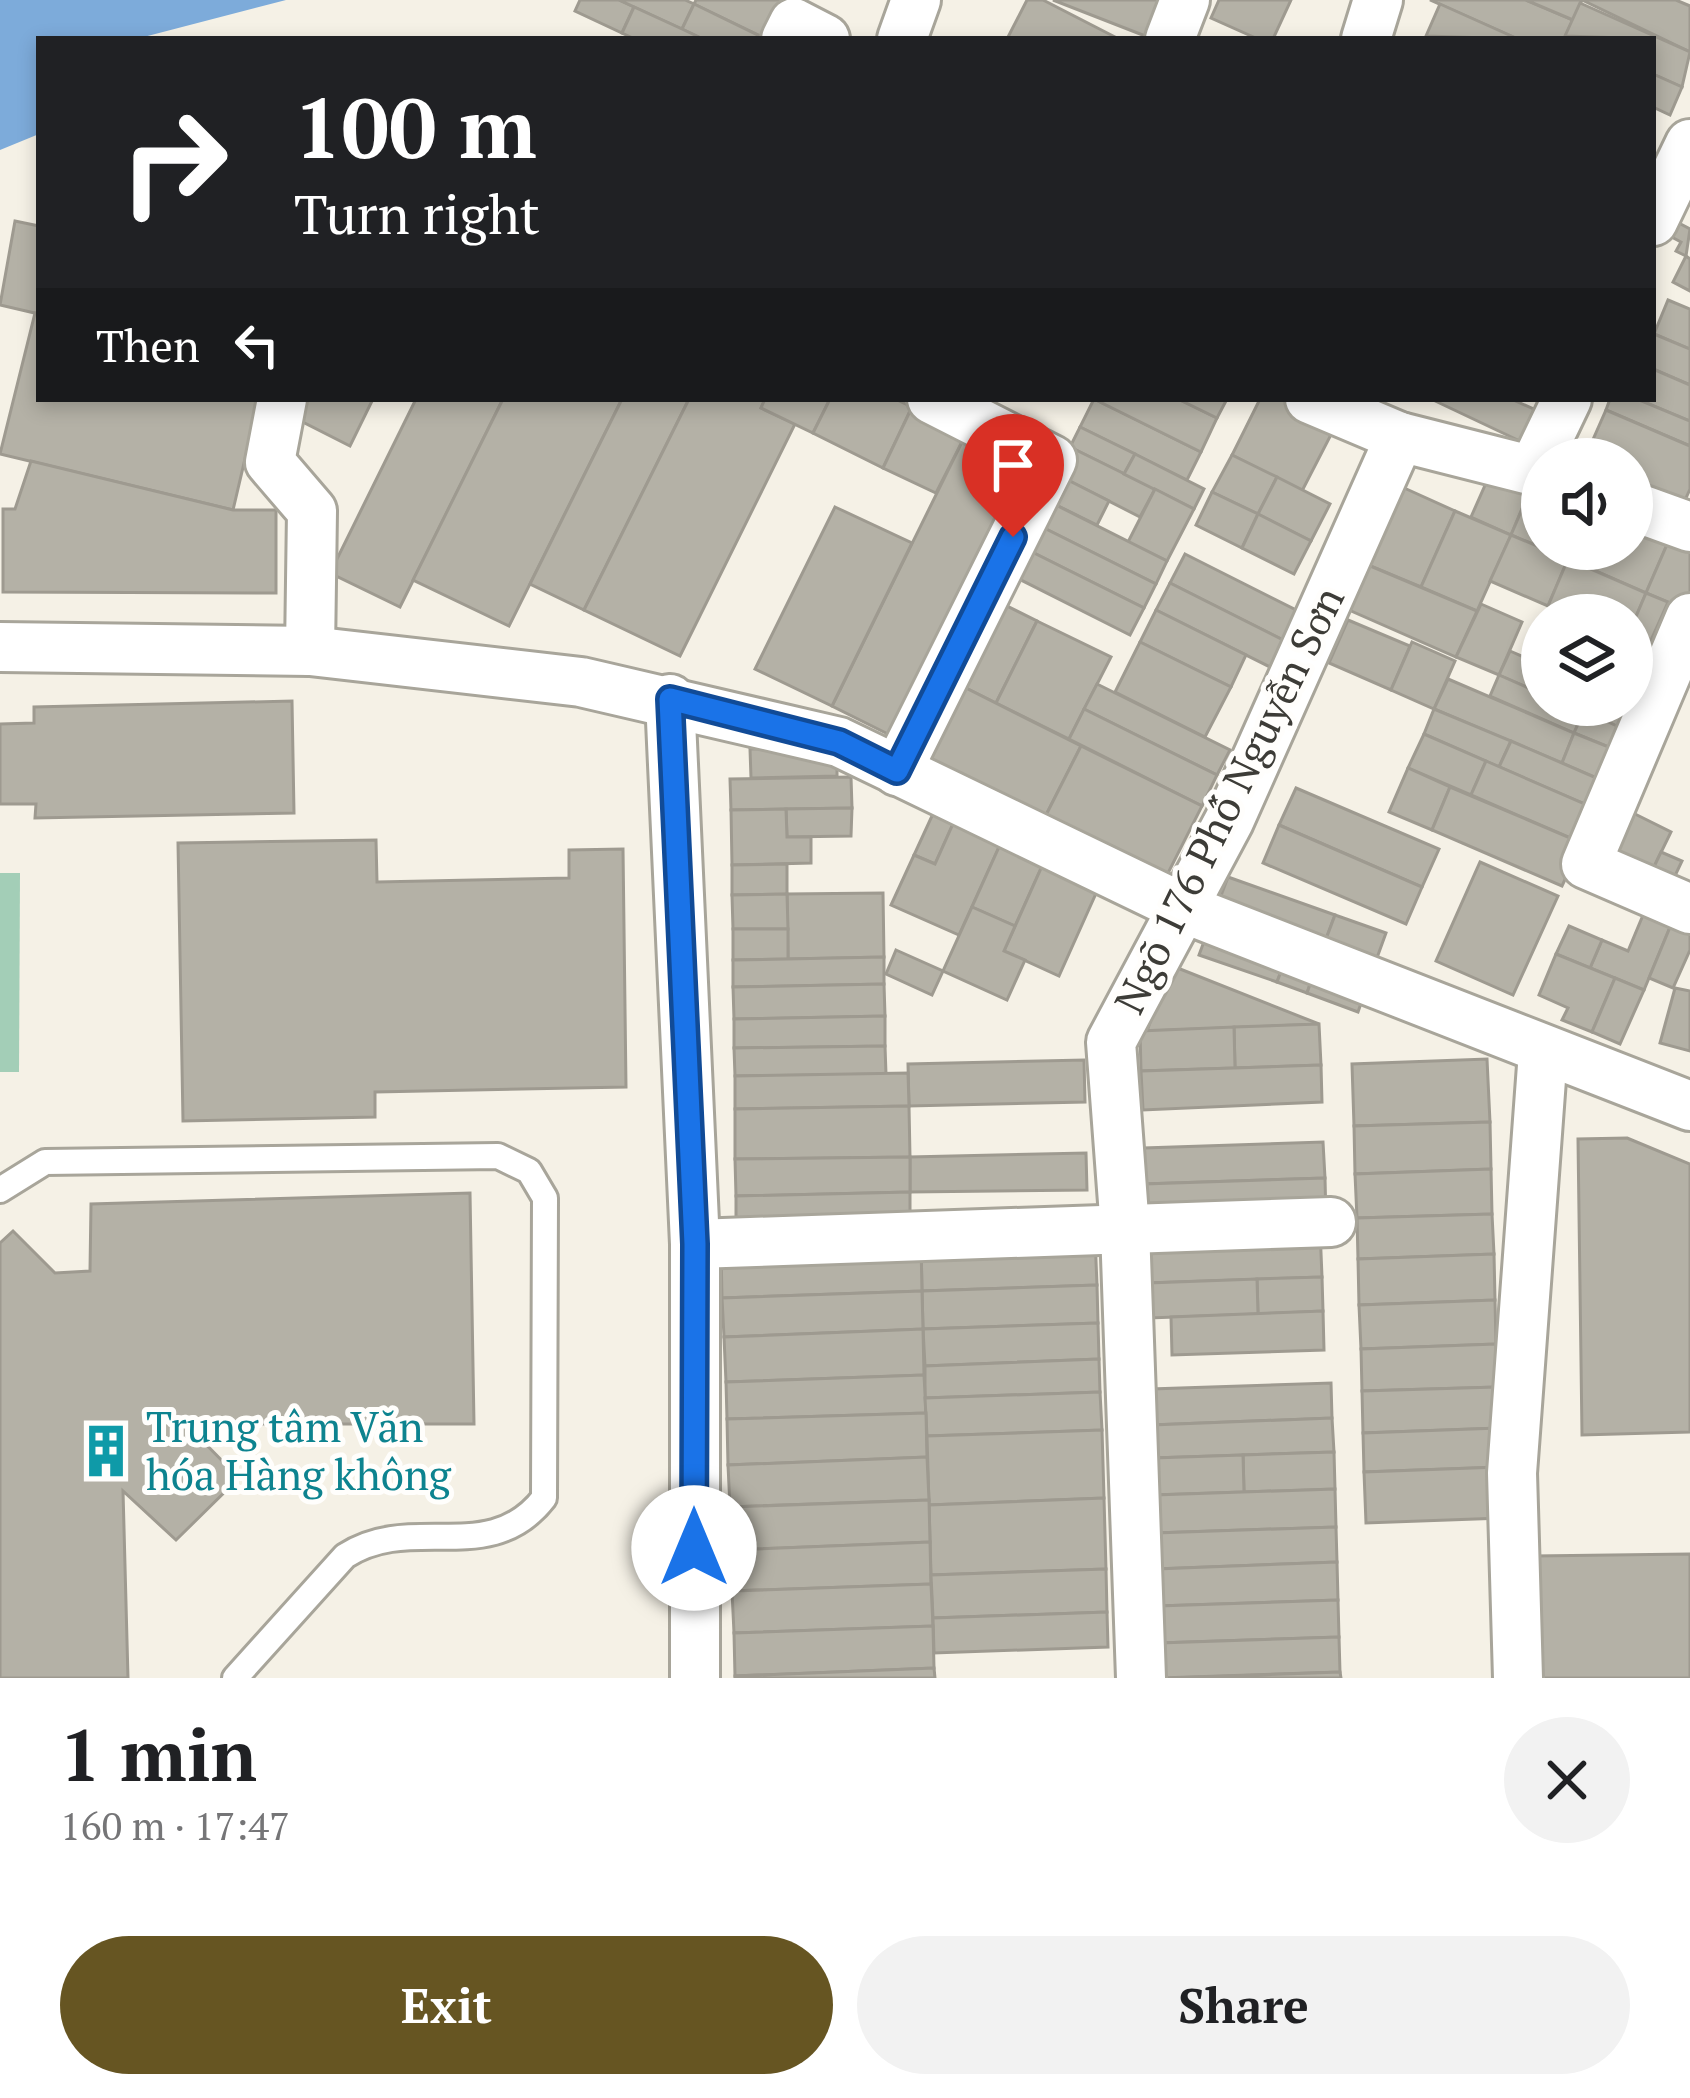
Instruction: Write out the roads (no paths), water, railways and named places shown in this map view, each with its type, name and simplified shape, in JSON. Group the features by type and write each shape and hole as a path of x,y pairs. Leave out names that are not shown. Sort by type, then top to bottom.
{"street":[{"path":"903,36 916,0"},
{"path":"1171,36 1185,0"},
{"path":"1367,36 1378,0"},
{"path":"788,36 794,23 819,36"},
{"path":"1656,215 1690,144"},
{"path":"282,402 270,462 312,512 310,651"},
{"path":"897,771 1052,460 938,402"},
{"path":"1317,402 1400,437 1521,467"},
{"path":"1551,438 1566,402"},
{"name":"Ngõ 176 Phố Nguyễn Sơn","path":"1141,1678 1125,1229 1112,1042 1229,821 1400,437"},
{"path":"1653,514 1690,527"},
{"path":"1690,618 1586,864 1690,909"},
{"path":"0,646 310,651 581,682 670,699 839,742 1183,908 1690,1106"},
{"path":"670,699 695,1244 694,1678"},
{"path":"1518,1678 1512,1472 1543,1052"},
{"path":"695,1244 1330,1222"}],"lane":[{"path":"0,1190 45,1162 498,1156 529,1171 545,1198 544,1498 525,1522 492,1536 367,1541 345,1556 235,1678"}],"water":[{"path":"0,0 286,0 148,36 36,36 36,135 0,150"}],"place":[{"name":"Trung tâm Văn hóa Hàng không","path":"106,1451"}]}
